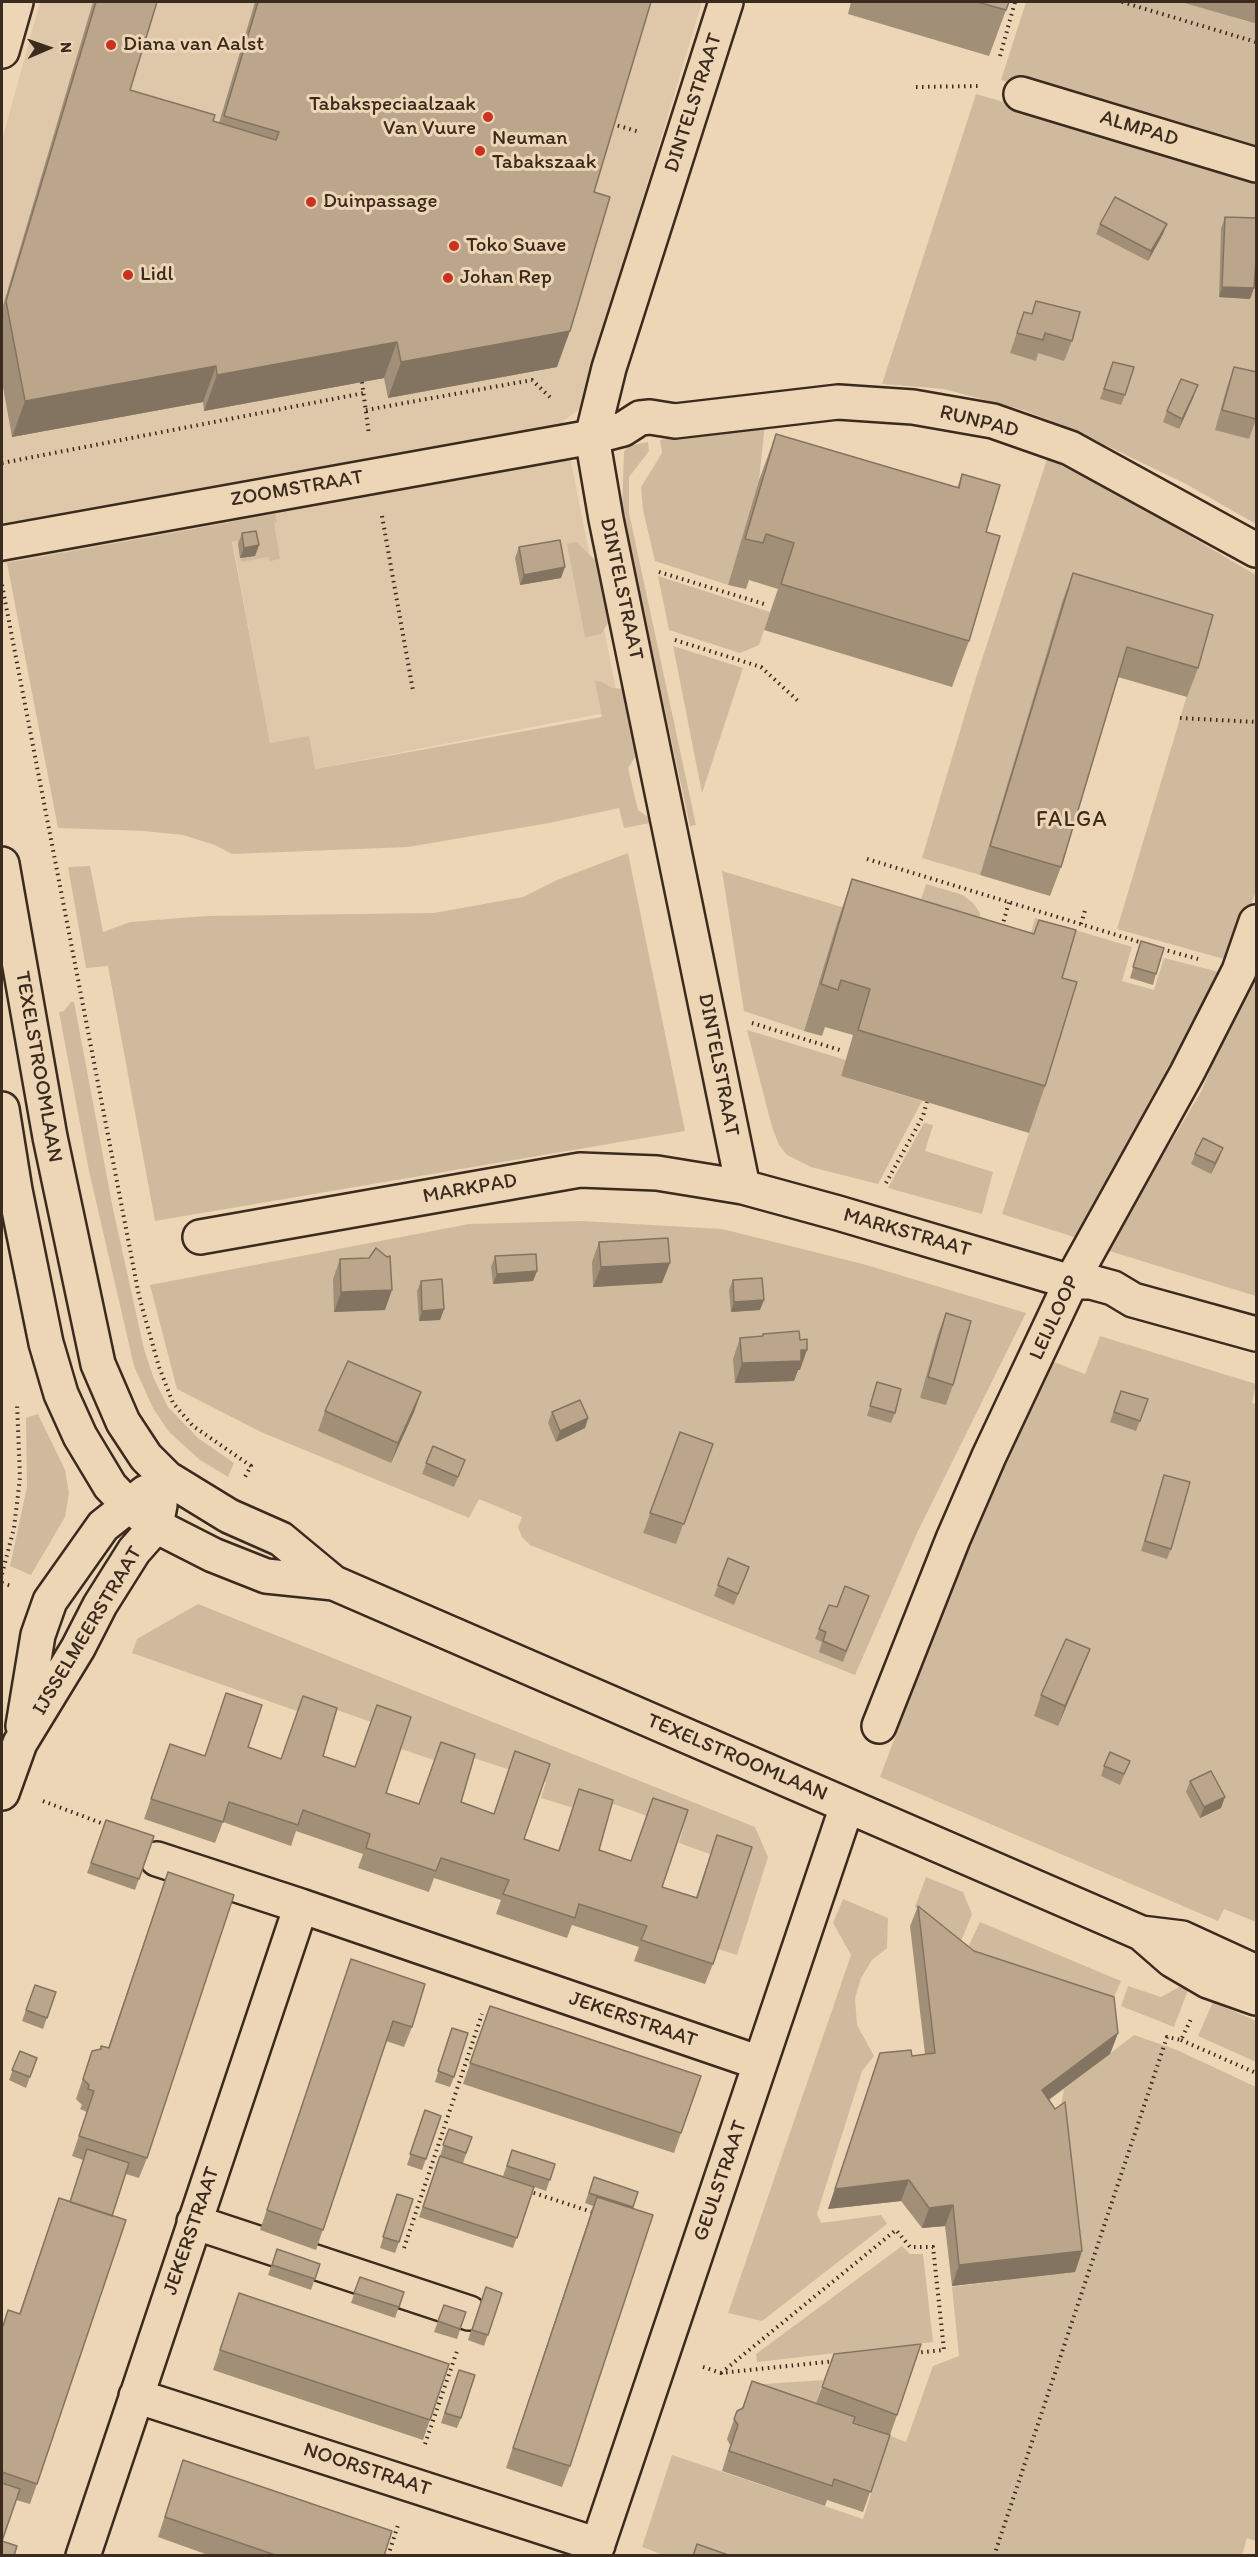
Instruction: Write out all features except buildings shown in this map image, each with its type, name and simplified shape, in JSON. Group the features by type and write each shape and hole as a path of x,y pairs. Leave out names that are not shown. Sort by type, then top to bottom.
{"street":[{"path":"2,51 16,2"},
{"name":"DINTELSTRAAT","path":"726,2 609,368 606,519 742,1187"},
{"name":"ALMPAD","path":"1006,90 1257,165"},
{"name":"RUNPAD","path":"608,433 640,418 650,417 675,421 838,402 913,407 993,422 1070,448 1257,550"},
{"name":"ZOOMSTRAAT","path":"2,543 608,433"},
{"name":"TEXELSTROOMLAAN","path":"2,864 50,1137 98,1364 123,1422 146,1457 167,1478 229,1516 281,1539 334,1583 1141,1933 1182,1938 1257,1972"},
{"name":"LEIJLOOP","path":"879,1726 989,1455 1071,1282 1187,1073 1239,971 1257,922"},
{"name":"TEXELSTROOMLAAN","path":"2,1109 15,1191 14,1245 61,1394 80,1436 110,1486 128,1505 156,1526 213,1555 266,1576 334,1583"},
{"name":"MARKPAD","path":"200,1238 580,1170 657,1173 742,1187"},
{"name":"MARKSTRAAT","path":"742,1187 865,1220 1071,1282 1091,1282 1113,1288 1133,1300 1257,1334"},
{"path":"14,1245 71,1234"},
{"name":"IJSSELMEERSTRAAT","path":"3,1790 20,1743 38,1635 50,1600 103,1526 167,1478"},
{"name":"IJSSELMEERSTRAAT","path":"20,1743 78,1648 100,1605 135,1551 156,1526 167,1478"},
{"name":"GEULSTRAAT","path":"596,2550 847,1806"},
{"name":"JEKERSTRAAT","path":"157,1859 301,1906 760,2064"},
{"name":"JEKERSTRAAT","path":"82,2556 301,1906"},
{"name":"TEXELSTROOMLAAN","path":"1141,1933 1172,1960 1208,1981 1257,1998"},
{"path":"194,2222 470,2313"},
{"name":"NOORSTRAAT","path":"136,2396 411,2484 596,2550"}],"path":[{"path":"916,87 1006,90 1015,2"},
{"path":"1122,2 1257,42"},
{"path":"366,410 532,380 608,433"},
{"path":"362,382 374,475"},
{"path":"2,463 364,393"},
{"path":"390,559 413,691"},
{"path":"649,569 764,604"},
{"path":"2,584 139,1296 159,1367 173,1403 193,1426 251,1466 229,1516"},
{"path":"673,640 761,667 798,701"},
{"path":"1180,718 1257,722"},
{"path":"867,859 1146,944"},
{"path":"1001,932 1009,902"},
{"path":"1081,924 1086,906"},
{"path":"1157,947 1168,950"},
{"path":"706,1008 843,1051"},
{"path":"865,1220 923,1116 927,1102"},
{"path":"2,1574 14,1528 20,1478 15,1396"},
{"path":"3,1790 153,1843 157,1859"},
{"path":"391,2287 496,1973"},
{"path":"1181,2040 1208,1981"},
{"path":"994,2556 1167,2037 1181,2040 1257,2073"},
{"path":"433,2159 444,2163"},
{"path":"522,2189 599,2214"},
{"path":"722,2373 896,2230 910,2247 933,2247 944,2350 909,2354"},
{"path":"411,2484 470,2313"},
{"path":"663,2352 722,2373 838,2361"}],"shaded area":[{"name":"Duinpassage","path":"40,2 702,2 579,410 563,421 620,710 315,769 270,743 229,522 2,564 2,140"},
{"path":"1026,2 1182,2 1256,24 1256,155 1001,80"},
{"path":"976,94 1256,175 1256,524 1186,484 1072,429 1023,410 944,389 882,384"},
{"path":"765,424 759,480 728,585 655,561 643,510 641,487 662,453 660,440"},
{"path":"648,442 649,451 629,477 629,513 696,825 690,826 622,512 624,451 628,446"},
{"path":"1047,459 1105,486 1256,575 1256,891 1231,961 1117,929 1202,645 1062,602 980,875 922,858 975,681"},
{"path":"275,514 277,522 274,523 280,559 270,561 268,557 241,562 237,540 232,542 270,743 309,736 315,769 602,717 595,681 602,682 612,688 625,689 639,751 628,768 638,810 655,822 624,828 619,808 549,823 408,847 232,854 215,845 183,835 145,831 58,828 7,563"},
{"path":"576,542 594,559 599,558 612,622 608,623 601,634 585,637 567,544"},
{"path":"658,576 770,612 759,645 740,653 669,630"},
{"path":"673,646 743,668 702,793"},
{"path":"628,853 685,1131 155,1221 108,966 86,968 68,867 90,866 103,932 130,922 206,916 434,913 523,897 557,880"},
{"path":"722,871 912,928 926,884 963,895 980,913 979,927 968,966 836,926 804,1031 744,1011"},
{"path":"1035,918 1132,947 1122,981 1154,990 1164,958 1223,973 1080,1239 1002,1214 1029,1133 1022,966"},
{"path":"1256,959 1256,1296 1106,1250 1201,1092"},
{"path":"71,1002 74,1002 113,1209 144,1349 154,1379 168,1407 198,1438 234,1463 228,1477 200,1460 169,1432 153,1408 134,1366 89,1171 59,1012 64,1011"},
{"path":"747,1030 846,1060 841,1076 922,1101 878,1184 811,1167 787,1155 779,1145 772,1127"},
{"path":"924,1123 933,1125 925,1151 993,1172 982,1214 888,1188"},
{"path":"582,1221 722,1229 863,1264 1026,1313 918,1531 855,1675 530,1545 522,1537 518,1527 522,1517 479,1499 469,1518 261,1432 177,1389 150,1285 469,1224"},
{"path":"1100,1336 1256,1384 1252,1403 1256,1404 1256,1922 1224,1909 1218,1921 880,1777 971,1537 1049,1360 1085,1374"},
{"path":"38,1414 65,1470 69,1493 65,1517 31,1575 10,1566 27,1487 26,1418"},
{"path":"198,1604 755,1827 768,1857 737,1955 718,1949 746,1867 679,1843 683,1829 611,1803 606,1818 541,1798 546,1782 471,1757 467,1771 401,1749 406,1734 334,1709 328,1722 132,1653 137,1639"},
{"path":"926,1877 963,1892 972,1914 960,1944 915,1907"},
{"path":"843,1899 888,1918 887,1948 872,1960 861,1978 855,1998 857,2025 874,2056 862,2071 817,2214 821,2223 881,2215 887,2224 762,2321 728,2313 851,1955 833,1923"},
{"path":"980,1922 1121,1981 1112,2002 981,1957 968,1947"},
{"path":"1128,1986 1161,1997 1179,1987 1188,1990 1174,2027 1121,2006"},
{"path":"1213,2002 1256,2021 1256,2062 1198,2036"},
{"path":"1134,2035 1177,2050 1256,2087 1256,2541 1247,2538 1242,2555 666,2556 642,2547 672,2455 863,2519 883,2455 745,2403 750,2385 823,2380 815,2407 906,2442 933,2366 959,2356 952,2287 1075,2271 1058,2122 1064,2089"},
{"path":"902,2246 910,2254 923,2254 933,2342 757,2362 756,2354"}],"place":[{"name":"Diana van Aalst","path":"111,45"},
{"name":"Tabakspeciaalzaak Van Vuure","path":"488,117"},
{"name":"Neuman Tabakszaak","path":"480,151"},
{"name":"Duinpassage","path":"311,202"},
{"name":"Toko Suave","path":"454,246"},
{"name":"Lidl","path":"128,275"},
{"name":"Johan Rep","path":"448,278"}],"district":[{"name":"FALGA","path":"1072,820"}]}
